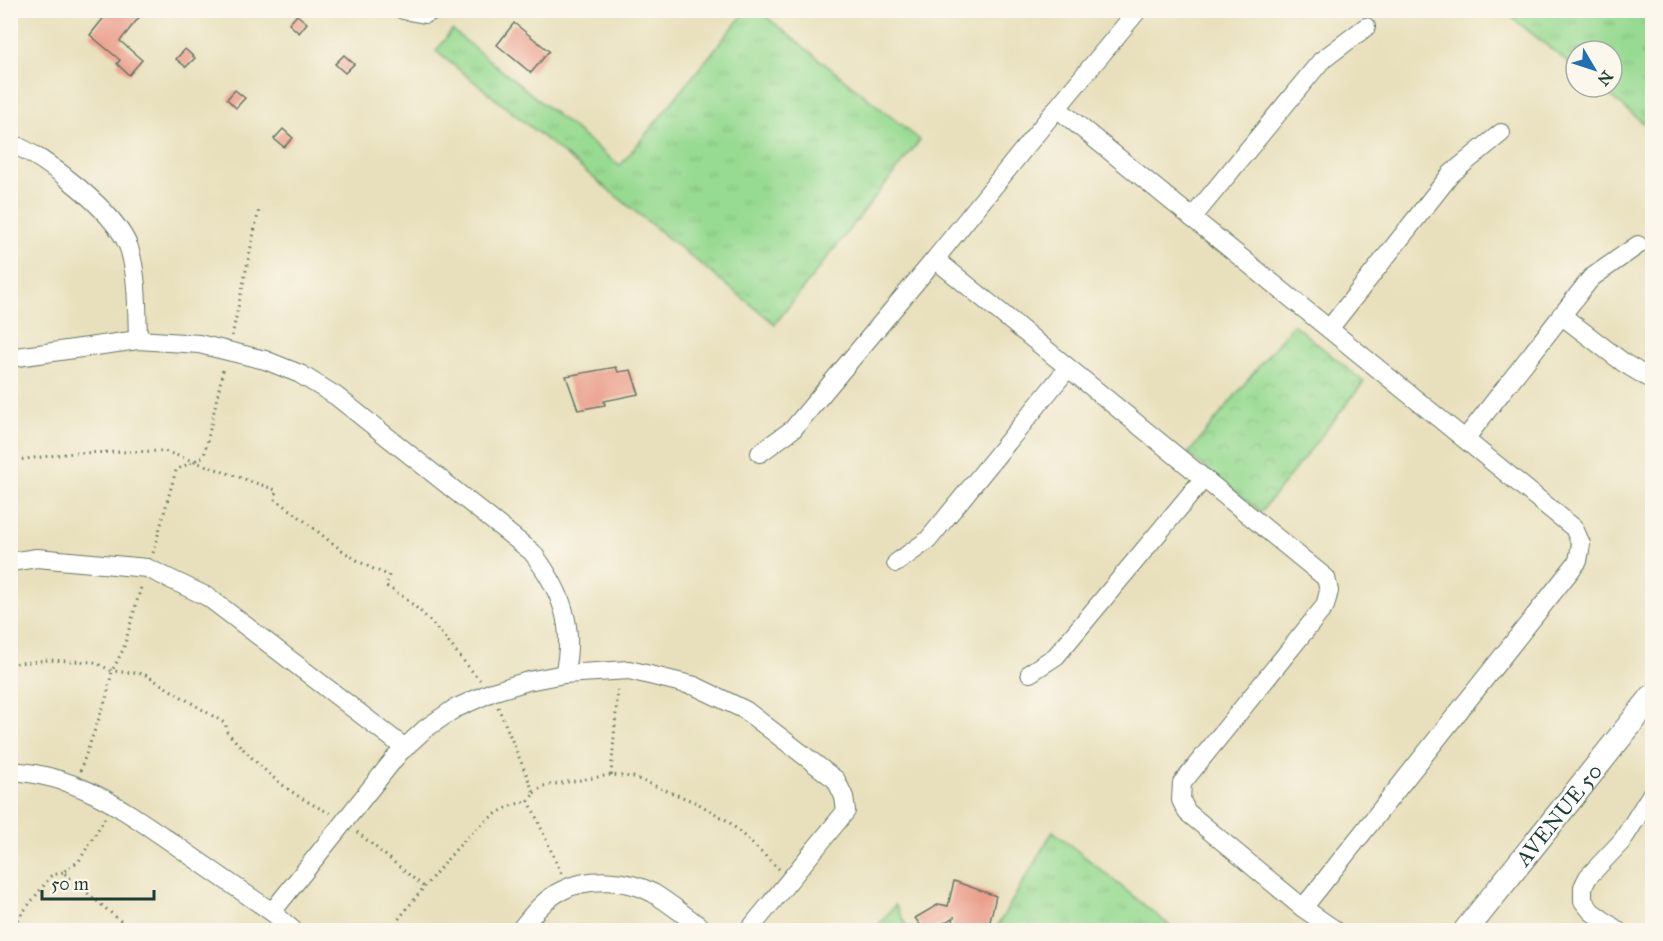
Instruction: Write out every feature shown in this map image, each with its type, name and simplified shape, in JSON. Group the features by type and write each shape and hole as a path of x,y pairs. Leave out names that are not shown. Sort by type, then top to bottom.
{"main road":[{"name":"AVENUE 50","path":"1466,930 1653,698"}],"street":[{"path":"403,10 430,12"},
{"path":"760,453 793,429 1138,10"},
{"path":"1192,218 1321,61 1366,27"},
{"path":"1057,108 1574,528 1581,543 1578,561 1303,908"},
{"path":"1329,329 1451,174 1501,132"},
{"path":"10,143 52,166 117,223 129,246 133,264 138,340"},
{"path":"1465,439 1591,278 1638,245"},
{"path":"935,259 1326,578 1329,591 1325,606 1182,783 1181,800 1187,812 1303,908 1335,930"},
{"path":"1561,315 1624,363 1653,380"},
{"path":"10,358 138,340 199,344 227,353 265,360 300,374 336,396 532,552 553,583 565,611 570,650 564,674"},
{"path":"896,563 928,540 1068,368"},
{"path":"1030,673 1056,656 1203,478"},
{"path":"10,562 37,558 147,568 208,597 405,748"},
{"path":"272,912 405,748 425,729 454,708 492,692 564,674 629,670 695,686 746,710 836,780 844,797 846,812 749,930"},
{"path":"10,771 38,773 74,784 113,804 272,912 294,930"},
{"path":"1617,930 1592,912 1583,901 1583,887 1588,877 1622,841 1653,793"},
{"path":"520,930 537,909 567,889 592,882 623,882 651,892 705,930"},
{"path":"1303,908 1322,930"}],"path":[{"path":"74,784 107,696 112,671 123,650 176,470 204,456 260,209"},
{"path":"10,461 45,455 126,450 164,451 276,490 275,499 331,543 375,570 389,575 386,586 407,597 434,623 492,692 534,793"},
{"path":"10,664 48,660 94,662 112,671 144,674 226,724 226,731 266,774 305,802 345,821 424,887"},
{"path":"611,775 614,760 619,670"},
{"path":"390,930 424,887 483,825 507,807 528,801 543,786 611,775 633,777 697,803 728,821 792,878"},
{"path":"528,801 557,867 565,879 567,889"},
{"path":"10,929 51,876 63,872 79,861 113,804"},
{"path":"63,872 132,930"}],"green space":[{"path":"746,11 759,11 920,140 775,324 436,51 452,30 620,166"},
{"path":"1504,11 1652,11 1652,130 1614,99 1624,99 1624,39 1564,39 1564,59"},
{"path":"1293,324 1364,382 1261,512 1188,454"},
{"path":"1053,831 1175,930 995,930"},
{"path":"895,905 909,930 874,930"}],"building":[{"path":"110,10 145,10 120,41 142,60 129,75 117,64 120,60 90,35"},
{"path":"297,15 307,23 299,33 289,24"},
{"path":"514,23 549,51 531,73 497,45"},
{"path":"185,49 195,58 186,67 176,59"},
{"path":"344,55 354,64 345,73 335,64"},
{"path":"235,90 245,98 236,108 227,99"},
{"path":"283,129 293,138 284,147 274,139"},
{"path":"616,367 618,372 631,370 639,394 604,401 605,405 578,410 566,376"},
{"path":"954,881 996,896 988,930 951,930 954,917 931,930 924,930 915,918 939,904 948,906"}]}
